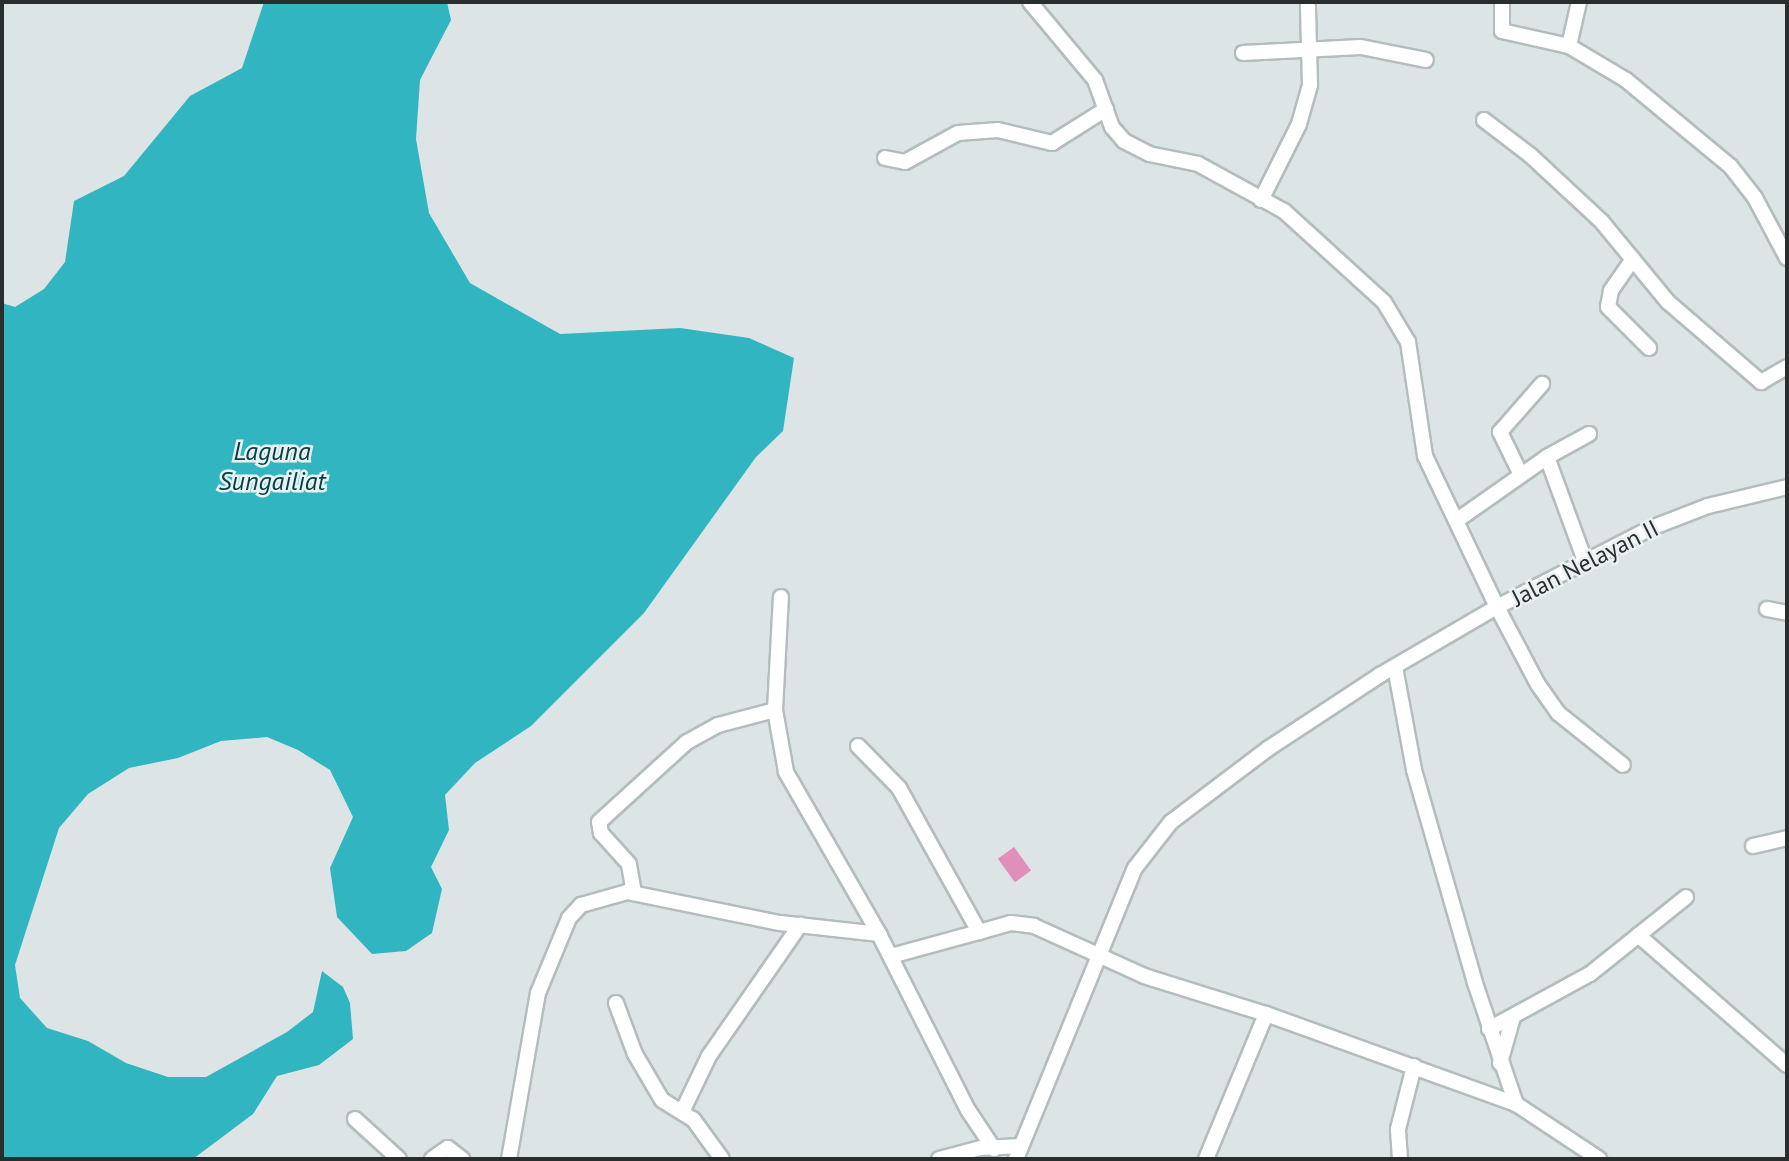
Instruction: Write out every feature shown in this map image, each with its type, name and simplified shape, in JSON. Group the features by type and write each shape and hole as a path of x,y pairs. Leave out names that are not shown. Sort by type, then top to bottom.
{"street":[{"path":"1030,2 1095,80 1112,127 1136,149 1198,164 1284,211 1375,290 1408,342 1422,447 1496,607 1537,683 1558,713 1623,765"},
{"path":"1502,2 1502,31 1569,46 1626,80 1731,167 1755,198 1787,258"},
{"path":"1569,46 1579,2"},
{"path":"1261,200 1299,124 1310,85 1308,6"},
{"path":"1243,52 1361,47 1426,60"},
{"path":"885,158 905,162 958,133 998,130 1052,143 1106,109"},
{"path":"1484,120 1539,163 1633,258 1668,302 1761,382 1787,367"},
{"path":"1633,258 1611,292 1608,307 1649,348"},
{"path":"1521,475 1500,432 1542,384"},
{"path":"1456,521 1547,457 1589,434"},
{"path":"1547,457 1585,561"},
{"name":"Jalan Nelayan II","path":"1018,1152 1135,868 1171,822 1269,748 1388,671 1496,607 1585,561 1708,506 1787,487"},
{"path":"781,597 775,710 786,772 891,956 968,1110 994,1149"},
{"path":"1766,609 1787,613"},
{"path":"1388,671 1414,770 1500,1063 1506,1101"},
{"path":"630,893 629,864 601,832 603,817 687,742 718,725 775,710"},
{"path":"858,746 899,788 978,932"},
{"path":"1753,846 1787,838"},
{"path":"509,1159 538,993 574,910 608,896 630,893 800,926 879,934"},
{"path":"1489,1029 1590,974 1686,897"},
{"path":"891,956 1011,923 1034,926 1098,958 1266,1014 1506,1101 1599,1159"},
{"path":"682,1112 697,1077 736,1015 800,926"},
{"path":"1638,935 1787,1065"},
{"path":"616,1003 635,1054 662,1100 698,1124 722,1159"},
{"path":"1206,1159 1266,1014"},
{"path":"1500,1063 1513,1017"},
{"path":"1400,1159 1398,1129 1414,1066"},
{"path":"355,1119 399,1159"},
{"path":"432,1159 448,1148 462,1159"},
{"path":"939,1159 994,1149 1018,1152"}],"water":[{"name":"Laguna Sungailiat","path":"264,2 447,2 451,20 420,80 416,139 429,213 470,283 560,334 680,328 749,338 794,358 783,431 756,457 644,613 531,726 475,763 445,795 449,830 431,867 442,889 432,933 406,951 372,954 337,917 330,868 353,817 330,770 298,750 267,737 221,741 178,758 129,768 88,794 59,828 15,965 20,998 47,1028 88,1041 126,1063 168,1077 206,1077 287,1032 313,1012 322,971 343,987 350,1003 353,1039 319,1065 277,1076 253,1114 193,1159 2,1159 2,303 15,307 44,289 65,262 74,201 124,176 190,96 242,68"}],"building":[{"path":"1014,847 1031,870 1015,882 998,859"}]}
